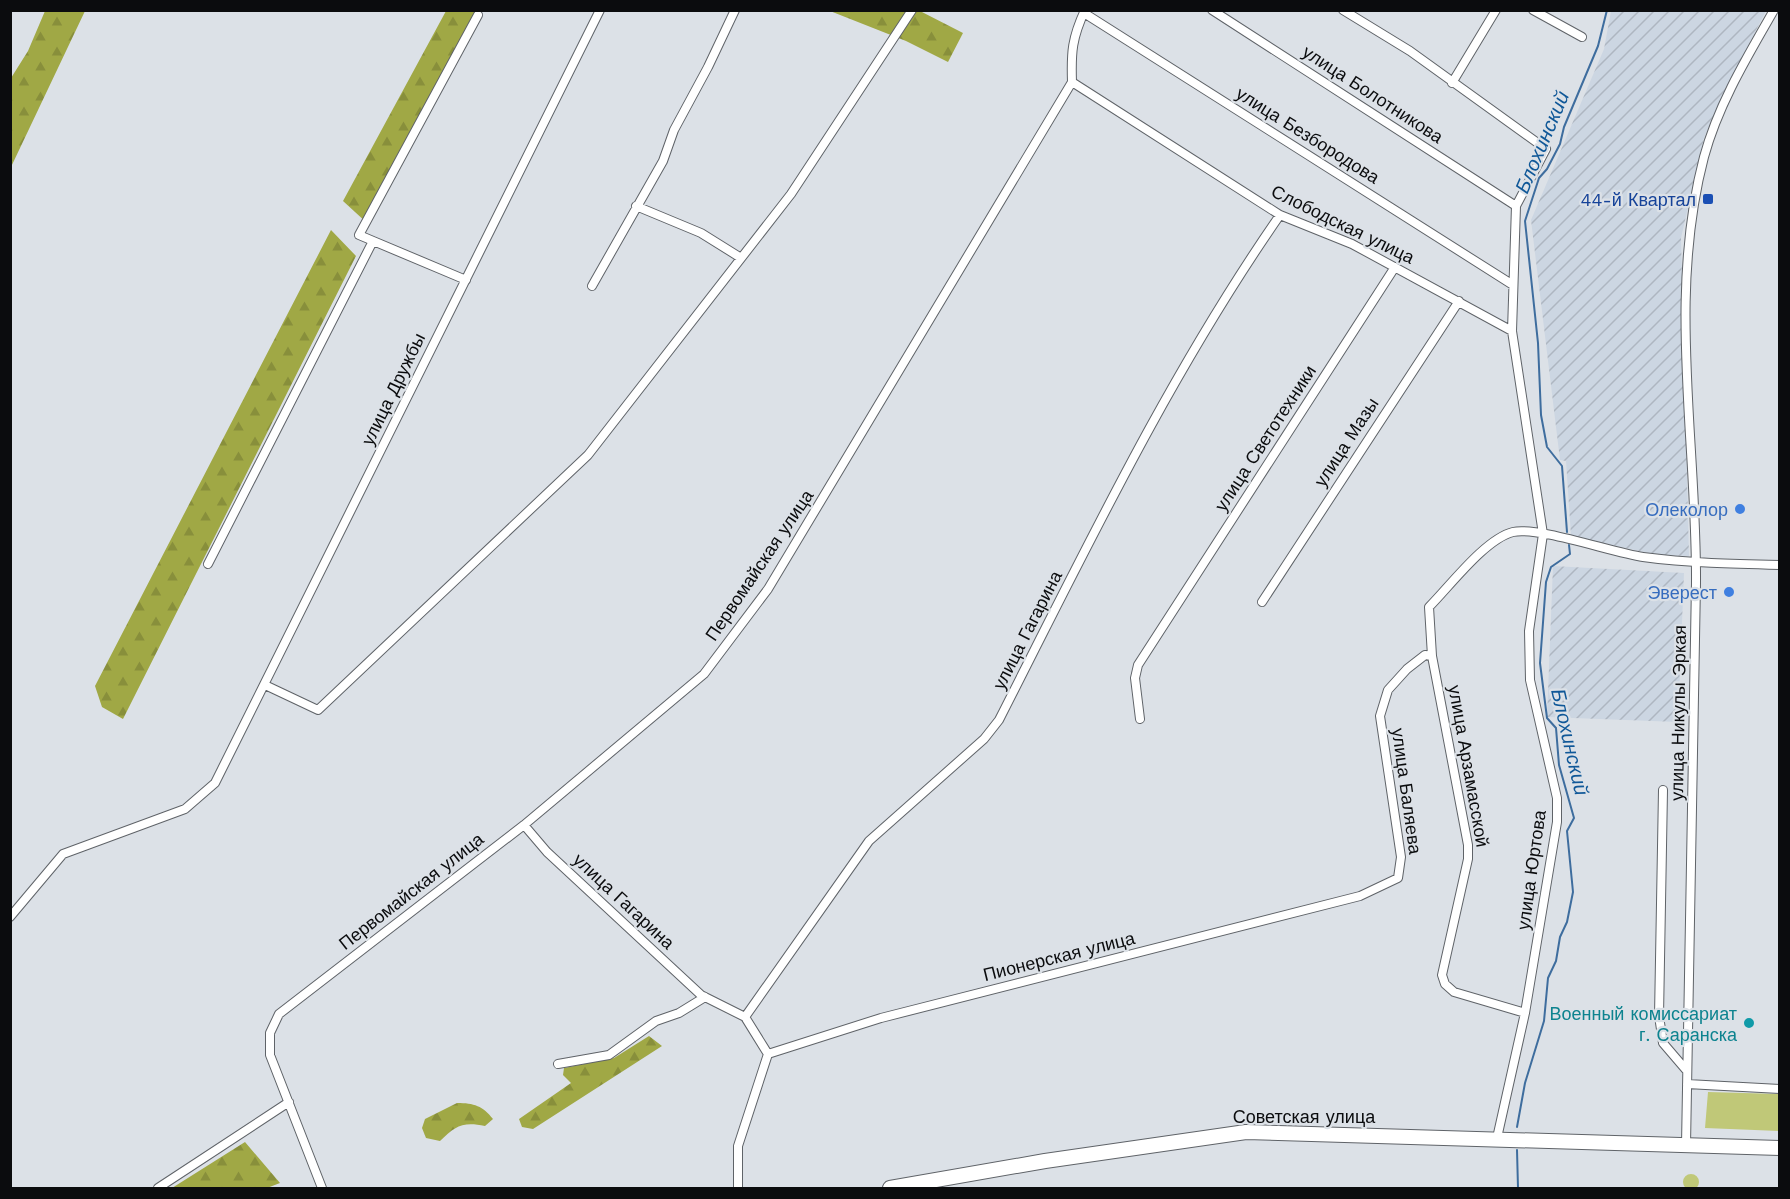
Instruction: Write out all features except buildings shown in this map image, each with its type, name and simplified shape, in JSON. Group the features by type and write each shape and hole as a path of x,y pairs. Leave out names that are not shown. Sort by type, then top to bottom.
{"main road":[{"name":"Советская улица","path":"890,1188 1045,1161 1246,1132 1779,1148"}],"street":[{"name":"улица Дружбы","path":"10,917 63,854 184,809 215,783 600,10"},
{"path":"592,286 663,161 674,130 721,42 735,10"},
{"path":"265,685 318,710 588,455 791,194 912,10"},
{"name":"улица Болотникова","path":"1212,10 1516,206"},
{"path":"1343,10 1410,51 1546,148 1516,206"},
{"path":"1452,83 1496,10"},
{"path":"1533,10 1582,37"},
{"name":"улица Никулы Эркая","path":"1686,1145 1695,563 1685,344 1687,247 1705,156 1726,97 1774,10"},
{"path":"1072,82 1071,52 1074,33 1085,12"},
{"name":"улица Безбородова","path":"1085,12 1513,285"},
{"path":"466,280 359,235 478,15"},
{"name":"Слободская улица","path":"1072,82 1280,215 1352,244 1512,331"},
{"name":"Первомайская улица","path":"322,1188 270,1055 270,1033 279,1014 524,825 704,674 768,589 1072,82"},
{"path":"636,206 701,233 741,258"},
{"name":"улица Юртова","path":"1497,1138 1525,1013 1557,822 1557,798 1530,680 1529,631 1543,534 1512,331 1516,206"},
{"name":"улица Гагарина","path":"524,825 547,852 705,997 745,1017 869,841 984,739 999,720 1095,532 1191,356 1253,253 1280,215"},
{"path":"208,564 373,242"},
{"name":"улица Светотехники","path":"1140,719 1135,678 1138,665 1395,267"},
{"name":"улица Мазы","path":"1262,602 1459,301"},
{"name":"улица Арзамасской","path":"1525,1013 1454,992 1445,984 1442,975 1468,859 1468,845 1432,656 1430,607 1494,541 1515,531 1543,534 1640,556 1695,563 1779,565"},
{"name":"улица Баляева","path":"1360,896 1384,887 1398,878 1401,868 1380,716 1388,690 1407,669 1425,655 1432,656"},
{"path":"1663,790 1659,1016 1663,1043 1688,1071"},
{"name":"Пионерская улица","path":"768,1054 880,1018 1360,896"},
{"path":"558,1064 609,1055 656,1021 679,1013 705,997"},
{"path":"738,1188 738,1146 768,1054 745,1017"},
{"path":"1687,1084 1779,1089"},
{"path":"158,1188 289,1102"}],"shaded area":[{"path":"1611,11 1766,11 1723,94 1704,138 1681,238 1689,556 1657,555 1571,536 1566,461 1560,460 1531,220 1604,49"},
{"path":"1553,566 1684,573 1678,722 1547,717"}],"green space":[{"path":"45,11 85,11 11,167 11,78 28,51"},
{"path":"446,11 477,11 367,223 343,201"},
{"path":"830,11 920,11 963,33 948,62 906,41"},
{"path":"331,230 356,256 123,719 102,707 95,686"},
{"path":"649,1036 662,1046 533,1129 522,1127 519,1119 571,1083 563,1075 564,1068 614,1058"},
{"path":"1708,1092 1779,1094 1779,1131 1705,1128"},
{"path":"457,1103 478,1106 493,1119 485,1126 471,1124 460,1126 440,1141 426,1138 422,1128 425,1119"},
{"path":"245,1142 280,1183 267,1188 172,1188"},
{"path":"1691,1174 1699,1182 1691,1190 1683,1182"}],"waterway":[{"name":"Блохинский","path":"1567,532 1562,466 1547,447 1541,415 1538,343 1525,221 1539,178 1547,169 1560,144 1564,127 1598,46 1607,10"},
{"name":"Блохинский","path":"1517,1127 1525,1083 1544,1021 1548,978 1556,961 1560,937 1567,922 1573,892 1567,831 1574,818 1559,765 1556,728 1547,718 1540,663 1546,582 1551,567 1570,554 1569,545"},
{"name":"Блохинский","path":"1517,1150 1518,1188"}],"place":[{"name":"44-й Квартал","path":"1708,199"},
{"name":"Олеколор","path":"1740,509"},
{"name":"Эверест","path":"1729,592"},
{"name":"Военный комиссариат г. Саранска","path":"1749,1023"}]}
